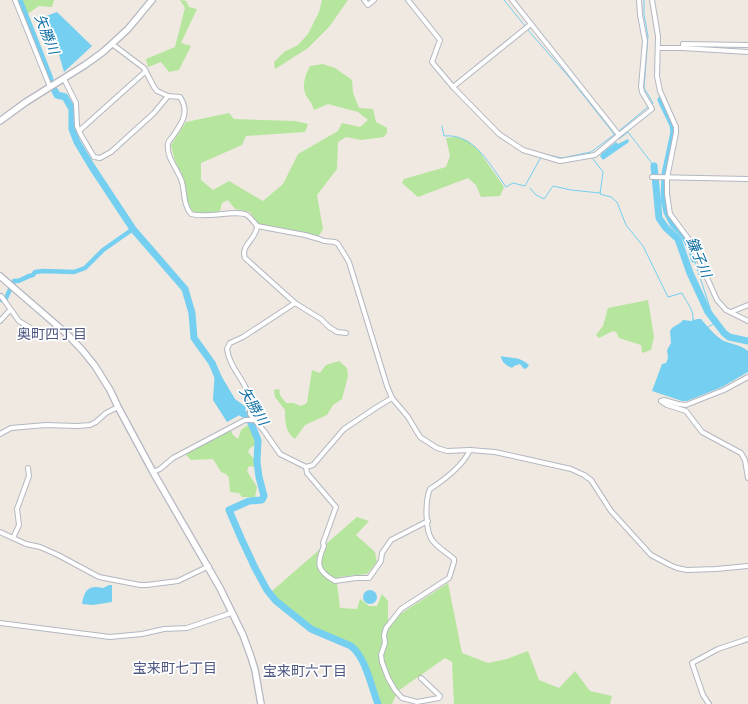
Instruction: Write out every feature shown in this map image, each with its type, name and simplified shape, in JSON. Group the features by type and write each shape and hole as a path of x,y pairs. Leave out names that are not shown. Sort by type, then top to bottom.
{"street":[{"path":"16,0 50,87"},
{"path":"0,121 26,102 86,65 112,44 135,21 152,0"},
{"path":"364,0 368,5 374,0"},
{"path":"408,0 440,40 432,62 453,87 499,134 519,148 560,161 595,155 652,109 642,92 641,87 645,41 639,0"},
{"path":"512,0 618,135"},
{"path":"652,0 657,24 658,83 676,127 667,178 667,194 670,214 691,242 714,295 719,303 748,322"},
{"path":"453,87 531,24"},
{"path":"112,44 144,68 157,91 168,96 180,98 184,104 184,117 169,141 168,150 173,165 181,179 184,201 191,214 216,216 236,213 244,214 252,219 258,226 312,237 324,242 335,242 338,244 349,262 377,351 384,380 392,398 408,417 420,437 437,448 447,451 470,450 495,452 577,470 591,480 611,511 652,556 678,568 716,569 748,566"},
{"path":"682,48 683,44 748,45"},
{"path":"658,48 748,52"},
{"path":"79,131 146,71"},
{"path":"64,78 76,103 79,131 91,155 94,157 100,158 111,152 154,113 168,96"},
{"path":"652,177 748,179"},
{"path":"258,226 254,237 245,247 245,258 295,303 321,319 337,332 346,333"},
{"path":"0,276 67,334 83,351 101,375 153,472 209,566 251,657 255,670 261,704"},
{"path":"0,296 19,321 34,330"},
{"path":"295,303 243,337 230,343 227,353 248,393 251,403 250,414 280,454 306,467 313,466 344,429 377,406 392,398"},
{"path":"731,312 748,305"},
{"path":"0,321 10,310"},
{"path":"748,377 724,390 686,405 661,400 667,405 686,411 702,432 741,453 745,460 748,478"},
{"path":"0,434 10,428 46,424 90,425 106,413 118,407"},
{"path":"153,472 160,469 173,458 245,420 255,420"},
{"path":"421,678 440,696 439,698 417,702 402,698 388,678 382,662 381,655 385,643 384,635 386,628 401,609 449,578 453,569 454,559 431,539 429,534 426,500 430,489 442,482 467,456 470,450"},
{"path":"306,467 307,473 336,507 323,543 324,546 320,554 321,571 335,581 369,578 381,561 382,553 391,540 428,521"},
{"path":"13,538 18,525 17,509 29,476 28,468"},
{"path":"0,532 52,552 99,576 140,585 178,581 209,566"},
{"path":"0,623 110,637 142,634 164,629 188,628 231,613"},
{"path":"709,704 703,695 692,663 718,649 748,639"}],"green space":[{"path":"17,0 54,0 52,7 39,6 24,16"},
{"path":"180,0 186,1 189,7 197,9 181,43 191,46 179,70 169,72 161,62 148,67 146,59 175,47 185,8"},
{"path":"322,0 348,0 329,27 308,48 275,69 274,62 284,52 298,45 308,34 319,12"},
{"path":"323,64 335,68 352,80 353,93 359,108 373,109 376,122 387,128 387,133 384,137 361,140 346,137 338,142 337,169 317,195 323,229 318,237 259,225 250,212 235,209 228,200 222,203 220,211 213,213 196,213 191,210 187,200 184,180 174,158 171,145 186,122 229,113 234,119 295,121 308,124 305,132 246,136 242,145 201,163 201,180 213,190 229,181 263,201 283,184 298,154 338,131 342,123 360,127 368,120 358,112 328,104 314,110 304,90 305,79 310,66"},
{"path":"456,137 468,141 479,151 504,187 500,196 481,197 476,185 468,178 418,197 402,183 404,179 446,167 450,156 446,138"},
{"path":"648,300 654,337 651,350 642,353 641,345 619,338 616,332 613,331 599,338 596,335 603,326 608,308"},
{"path":"339,361 347,368 348,376 342,399 333,405 327,415 305,425 295,439 287,430 285,410 275,397 274,390 279,389 280,395 286,403 293,403 301,406 307,403 312,370 320,373 326,365"},
{"path":"252,422 262,441 250,448 248,452 254,459 255,467 249,466 247,471 257,487 255,497 242,497 239,493 230,492 229,478 226,474 221,472 213,459 191,460 186,455 188,452 231,430 233,435 238,439 241,430"},
{"path":"357,517 369,521 356,535 375,552 377,562 367,574 339,577 337,583 340,608 357,609 360,599 369,606 377,606 382,594 388,601 388,622 448,583 462,653 488,663 507,659 528,651 539,680 559,688 575,671 590,691 612,696 610,704 454,704 452,662 445,658 398,691 392,704 380,704 355,645 312,626 281,602 272,591"}],"water":[{"path":"57,12 92,46 64,72 58,51 55,51 41,18"},
{"path":"628,139 629,142 603,160 600,156 616,142 618,144"},
{"path":"693,319 701,319 711,331 721,339 748,351 748,372 722,387 687,401 682,401 652,391 662,364 666,363 668,358 667,350 671,343 670,331 683,320 692,321"},
{"path":"501,356 519,359 529,365 524,369 520,364 512,368 503,362"},
{"path":"216,367 235,399 246,407 245,412 227,422 213,400"},
{"path":"112,585 112,602 93,605 82,604 84,595 90,588 103,588"},
{"path":"367,590 373,590 377,594 377,600 373,604 367,604 363,600 363,594"}],"waterway":[{"name":"矢勝川","path":"19,0 50,79"},
{"path":"504,0 525,26"},
{"path":"644,0 644,15 648,36 644,88 653,103 652,104"},
{"path":"527,29 569,77 614,134"},
{"name":"矢勝川","path":"55,91 57,95 65,97 72,109 72,129 77,142 92,167 133,229 185,289 192,313 194,338 212,363 218,377"},
{"name":"鎌子川","path":"661,100 673,125 674,132 665,174 664,200 667,212 673,224 684,235 692,250 694,259"},
{"path":"620,130 649,106"},
{"path":"442,126 444,136 455,136 473,145 487,160 506,187 513,183 525,186 541,157"},
{"path":"619,139 628,132 654,166"},
{"path":"543,154 562,158 591,152 615,134"},
{"path":"593,159 603,172 600,194 611,197 617,202 626,225 643,246 668,297 682,293 691,309 693,320"},
{"name":"鎌子川","path":"654,166 659,218 666,228 678,239 690,273 708,312 724,333 729,337 748,341"},
{"path":"530,188 536,195 544,199 553,186 571,190 600,193"},
{"path":"0,300 6,298 14,281 19,281 33,275 35,272 74,272 85,268 103,250 133,229"},
{"path":"694,259 715,323 708,327"},
{"name":"矢勝川","path":"237,406 242,413 248,416 258,440 257,462 264,496 262,500 249,501 229,510 255,568 267,590 276,601 311,629 351,646 356,651 368,673 378,704"}],"district":[{"name":"奥町四丁目","path":"52,334"},
{"name":"宝来町七丁目","path":"175,668"},
{"name":"宝来町六丁目","path":"305,671"}]}
